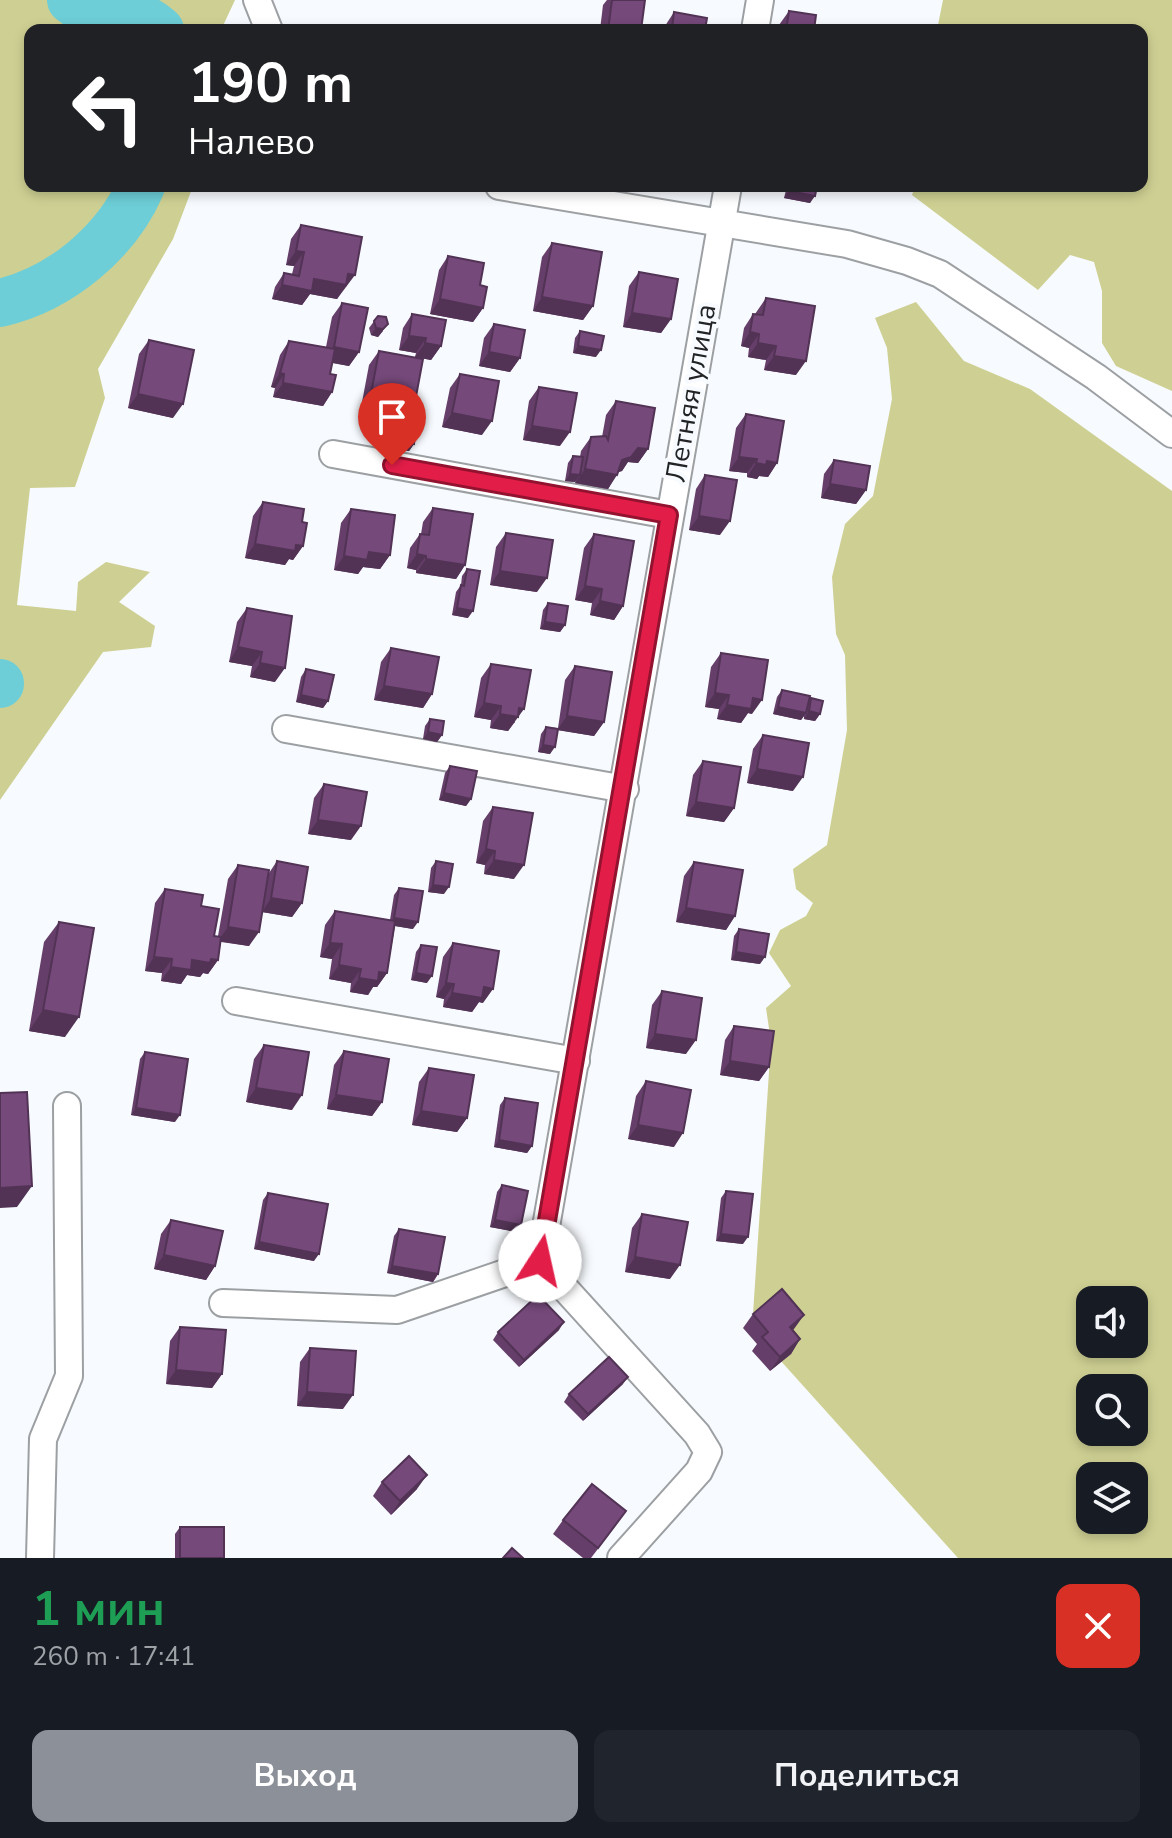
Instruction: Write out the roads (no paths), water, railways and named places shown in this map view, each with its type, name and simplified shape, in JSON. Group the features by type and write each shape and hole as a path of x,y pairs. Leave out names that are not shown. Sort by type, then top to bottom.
{"street":[{"path":"257,0 267,24"},
{"path":"756,24 760,0"},
{"path":"533,192 847,244 940,274 1096,377 1172,434"},
{"name":"Летняя улица","path":"540,1261 625,789 669,515 727,192"},
{"path":"333,454 669,515"},
{"path":"286,729 625,789"},
{"path":"236,1001 576,1061"},
{"path":"40,1558 43,1439 69,1376 67,1106"},
{"path":"223,1303 397,1310 540,1261 697,1434 708,1452 699,1471 621,1558"}],"waterway":[{"path":"71,0 93,17 128,14 152,24"},
{"path":"0,303 44,287 84,261 117,226 138,192"}]}
